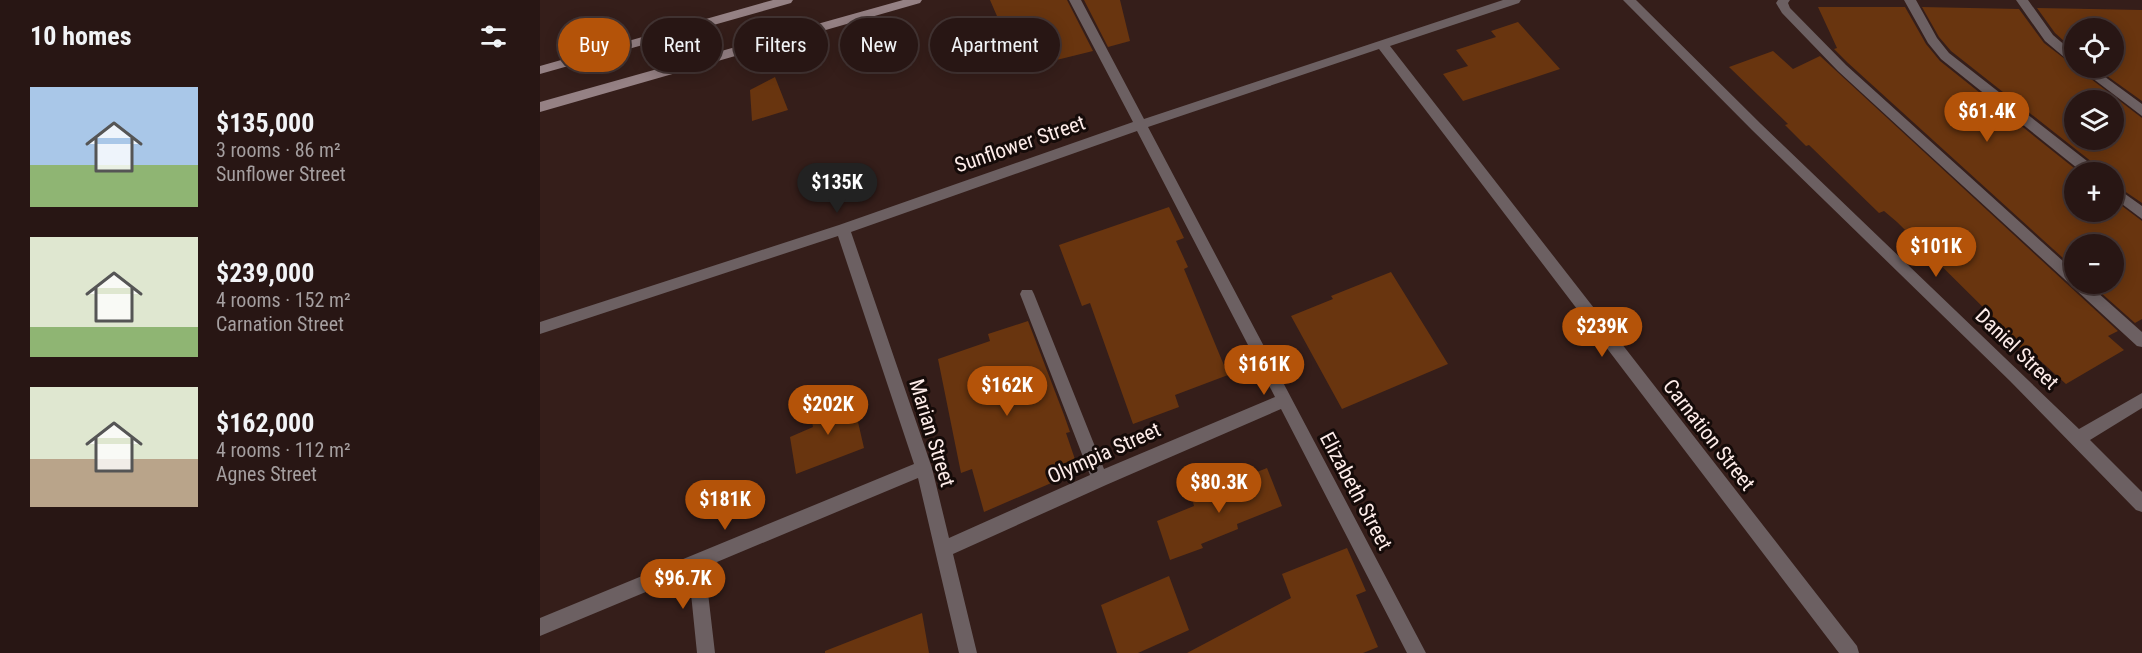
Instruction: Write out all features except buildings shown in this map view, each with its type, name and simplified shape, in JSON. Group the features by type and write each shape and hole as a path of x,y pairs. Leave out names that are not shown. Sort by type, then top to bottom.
{"street":[{"path":"540,69 787,0"},
{"path":"540,107 916,0"},
{"name":"Elizabeth Street","path":"1075,0 1142,124 1417,653"},
{"name":"Sunflower Street","path":"540,328 843,229 1142,124 1515,0"},
{"name":"Daniel Street","path":"1629,0 1704,78 2079,438 2142,504"},
{"path":"1910,0 1932,40 1945,56 2078,162"},
{"path":"2022,0 2049,38 2064,51"},
{"path":"1783,2 1786,10 1842,68 2064,270"},
{"name":"Carnation Street","path":"1381,43 1850,653"},
{"path":"2098,78 2142,111"},
{"path":"2124,199 2142,214"},
{"name":"Marian Street","path":"843,229 924,468 968,653"},
{"path":"1028,294 1100,479"},
{"path":"2090,294 2142,341"},
{"name":"Olympia Street","path":"943,550 1100,479 1285,400"},
{"path":"2079,438 2142,400"},
{"path":"540,627 924,468"},
{"path":"696,562 706,653"}]}
